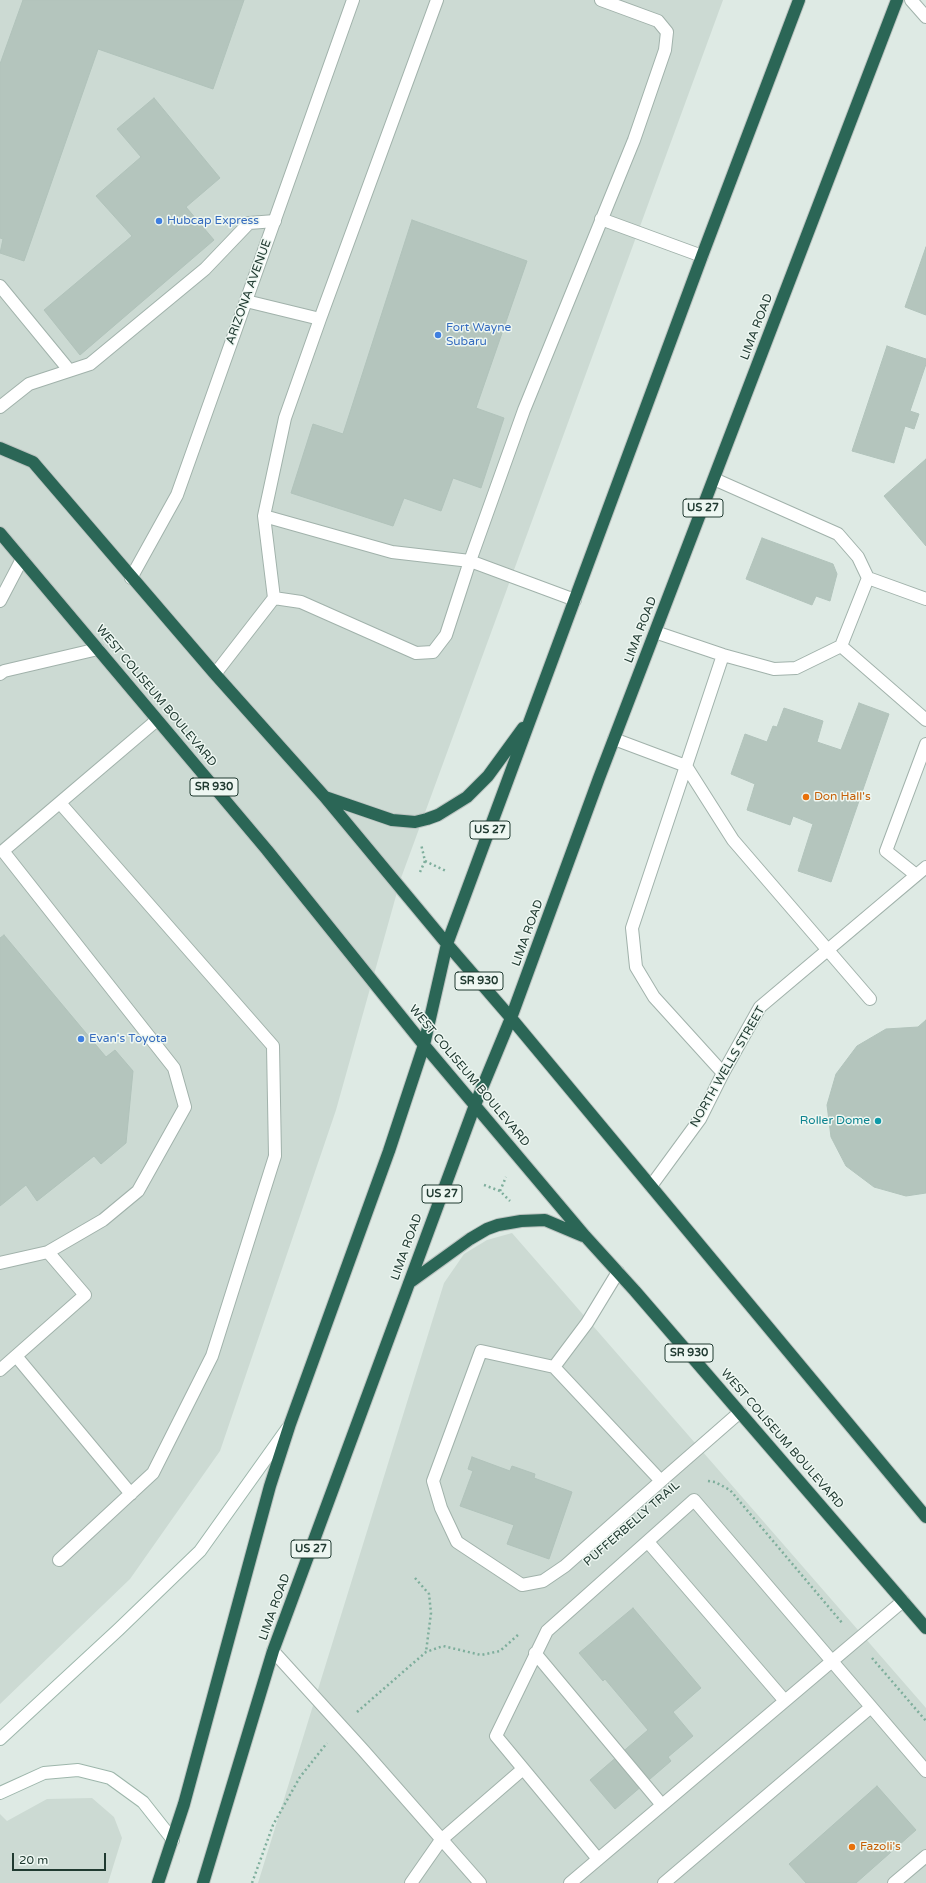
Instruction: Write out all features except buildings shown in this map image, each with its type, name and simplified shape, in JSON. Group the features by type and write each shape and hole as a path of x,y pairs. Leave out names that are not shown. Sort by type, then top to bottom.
{"highway":[{"name":"US 27","path":"158,1883 184,1804 270,1486 290,1424 389,1150 424,1045 446,944 576,600 702,256 799,0"},
{"name":"LIMA ROAD","path":"203,1883 273,1651 475,1105 511,1018 614,739 897,0"},
{"name":"SR 930","path":"0,448 33,462 215,674 324,796 446,944 511,1018 926,1517"},
{"name":"WEST COLISEUM BOULEVARD","path":"0,533 267,850 424,1045 584,1236 618,1272 926,1628"},
{"path":"324,796 392,820 415,822 438,815 467,797 488,776 532,716"},
{"path":"409,1283 470,1239 487,1229 498,1225 521,1221 545,1220 584,1236"}],"street":[{"name":"ARIZONA AVENUE","path":"132,578 177,495 353,0"},
{"path":"215,674 274,598 264,516 285,418 437,0"},
{"path":"274,598 301,602 416,653 433,652 446,635 470,561 524,410 634,140 665,50 667,32 658,21 601,0"},
{"path":"911,0 926,17"},
{"path":"601,219 702,256"},
{"path":"0,407 29,384 90,364 205,269 249,223 275,221"},
{"path":"0,286 69,370"},
{"path":"246,301 320,319"},
{"path":"714,479 838,534 858,556 868,578 926,599"},
{"path":"264,516 392,552 470,561 576,600"},
{"path":"0,601 22,559"},
{"path":"655,632 723,655 774,669 796,668 841,646 868,578"},
{"path":"841,646 926,720"},
{"path":"0,674 4,671 98,649"},
{"path":"723,655 632,928 636,967 654,997 723,1073"},
{"path":"0,1263 48,1252 103,1220 138,1191 185,1106 174,1068 2,852 157,720"},
{"path":"614,739 686,766 733,840 870,999"},
{"path":"916,875 886,851 926,744"},
{"path":"59,1560 153,1473 212,1356 275,1156 273,1046 60,803"},
{"name":"NORTH WELLS STREET","path":"651,1186 700,1119 723,1073 760,1007 926,867"},
{"path":"0,1370 85,1295 48,1252"},
{"path":"554,1367 587,1323 618,1272"},
{"path":"661,1481 554,1367 481,1351 433,1480 441,1508 457,1542 522,1585 543,1581 565,1566 740,1412"},
{"path":"16,1356 131,1494"},
{"path":"0,1739 118,1630 200,1551 290,1424"},
{"path":"598,1859 496,1736 546,1631 694,1500 926,1771"},
{"path":"648,1542 785,1701"},
{"path":"570,1883 903,1601"},
{"path":"273,1651 363,1750 480,1883"},
{"path":"535,1653 662,1805"},
{"path":"664,1883 871,1707"},
{"path":"411,1883 441,1840 523,1769"},
{"path":"0,1793 44,1773 78,1770 110,1778 143,1802 173,1840"},
{"path":"894,1883 926,1856"}],"path":[{"path":"420,838 425,861 420,872"},
{"path":"425,861 446,871"},
{"path":"500,1191 506,1177"},
{"path":"484,1185 500,1191 515,1205"},
{"path":"702,1480 715,1482 730,1490 926,1721"},
{"path":"415,1578 429,1594 431,1613 426,1652"},
{"path":"362,1707 426,1652 443,1646 482,1655 500,1651 523,1630"},
{"path":"252,1883 273,1826 300,1777 322,1748"}],"shaded area":[{"path":"0,0 723,0 401,878 336,1110 220,1451 130,1579 0,1704"},
{"path":"512,1233 926,1708 926,1883 258,1883 444,1283 464,1254 487,1240"},
{"path":"92,1798 114,1817 122,1838 108,1883 0,1883 0,1814 7,1821 47,1799"}],"place":[{"name":"Hubcap Express","path":"159,221"},
{"name":"Fort Wayne Subaru","path":"438,335"},
{"name":"Don Hall's","path":"806,797"},
{"name":"Evan's Toyota","path":"81,1039"},
{"name":"Roller Dome","path":"878,1121"},
{"name":"Fazoli's","path":"852,1847"}]}
